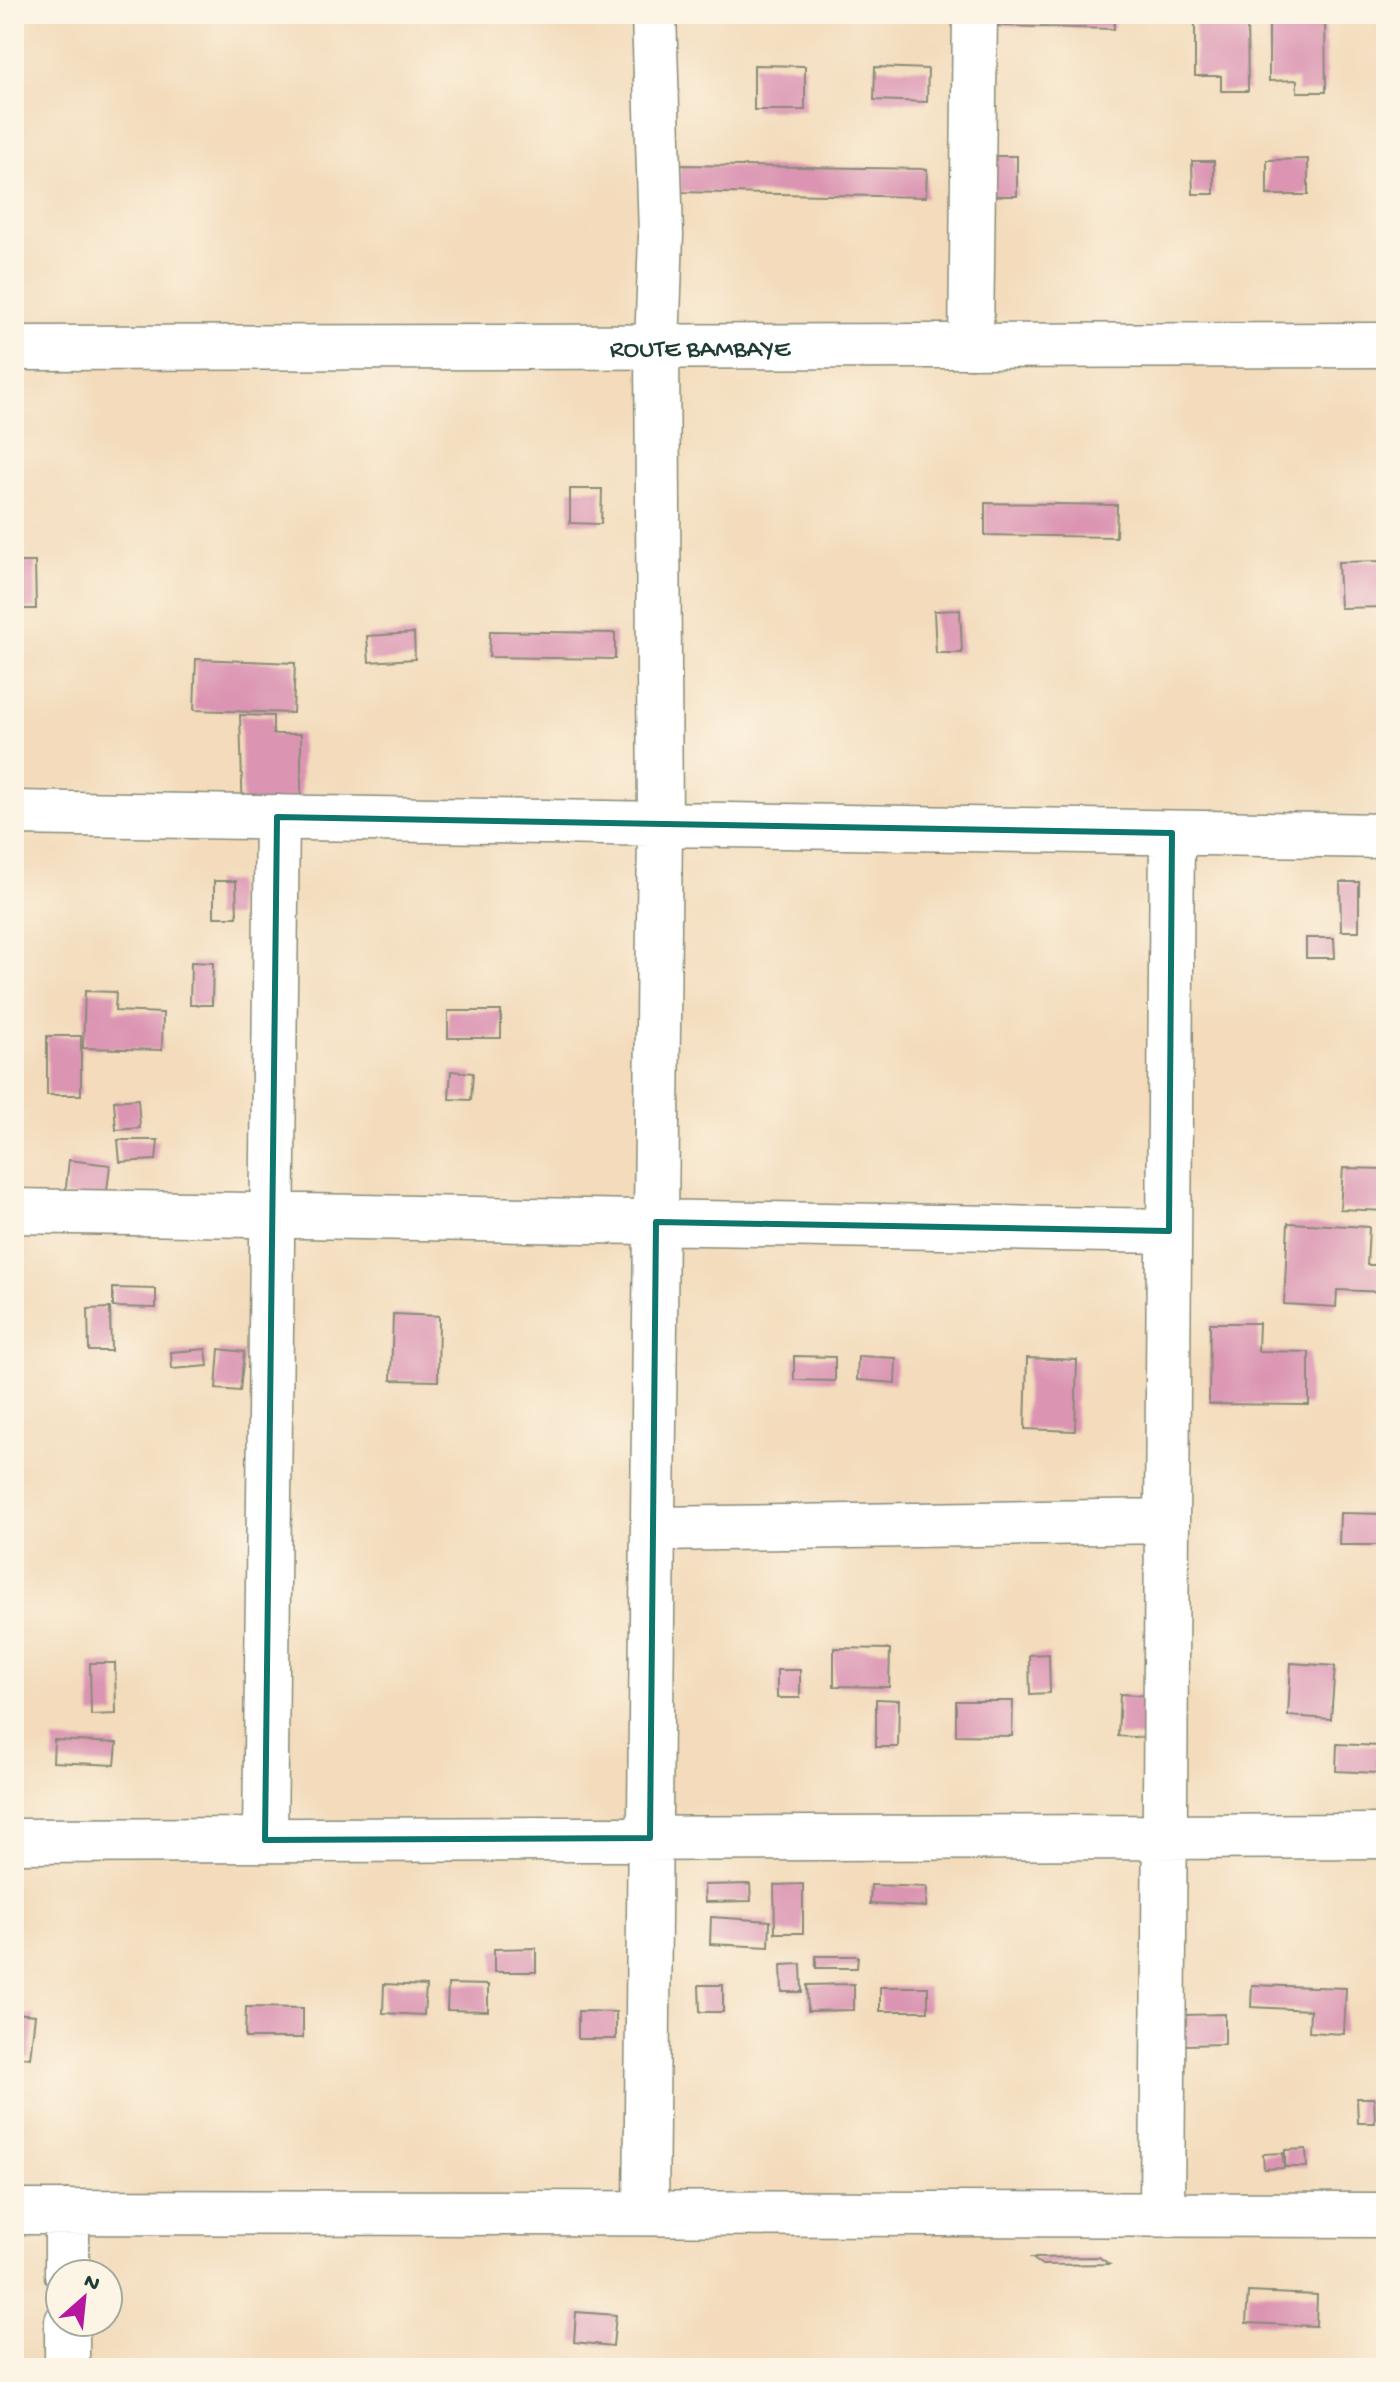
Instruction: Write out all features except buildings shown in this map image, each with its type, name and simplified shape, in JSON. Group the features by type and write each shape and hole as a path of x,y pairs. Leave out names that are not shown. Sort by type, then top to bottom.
{"street":[{"path":"646,2213 660,825 657,346 661,235 654,14"},
{"path":"971,346 975,14"},
{"name":"ROUTE BAMBAYE","path":"14,348 1386,345"},
{"path":"14,813 1386,836"},
{"path":"265,1840 277,817"},
{"path":"1162,2214 1172,833"},
{"path":"14,1211 1169,1231"},
{"path":"653,1529 1167,1521"},
{"path":"14,1841 1386,1836"},
{"path":"14,2212 1386,2215"},
{"path":"67,2212 67,2258"},
{"path":"67,2338 67,2368"}],"highlighted area":[{"path":"277,817 1172,833 1169,1231 656,1222 650,1838 265,1840"}]}
